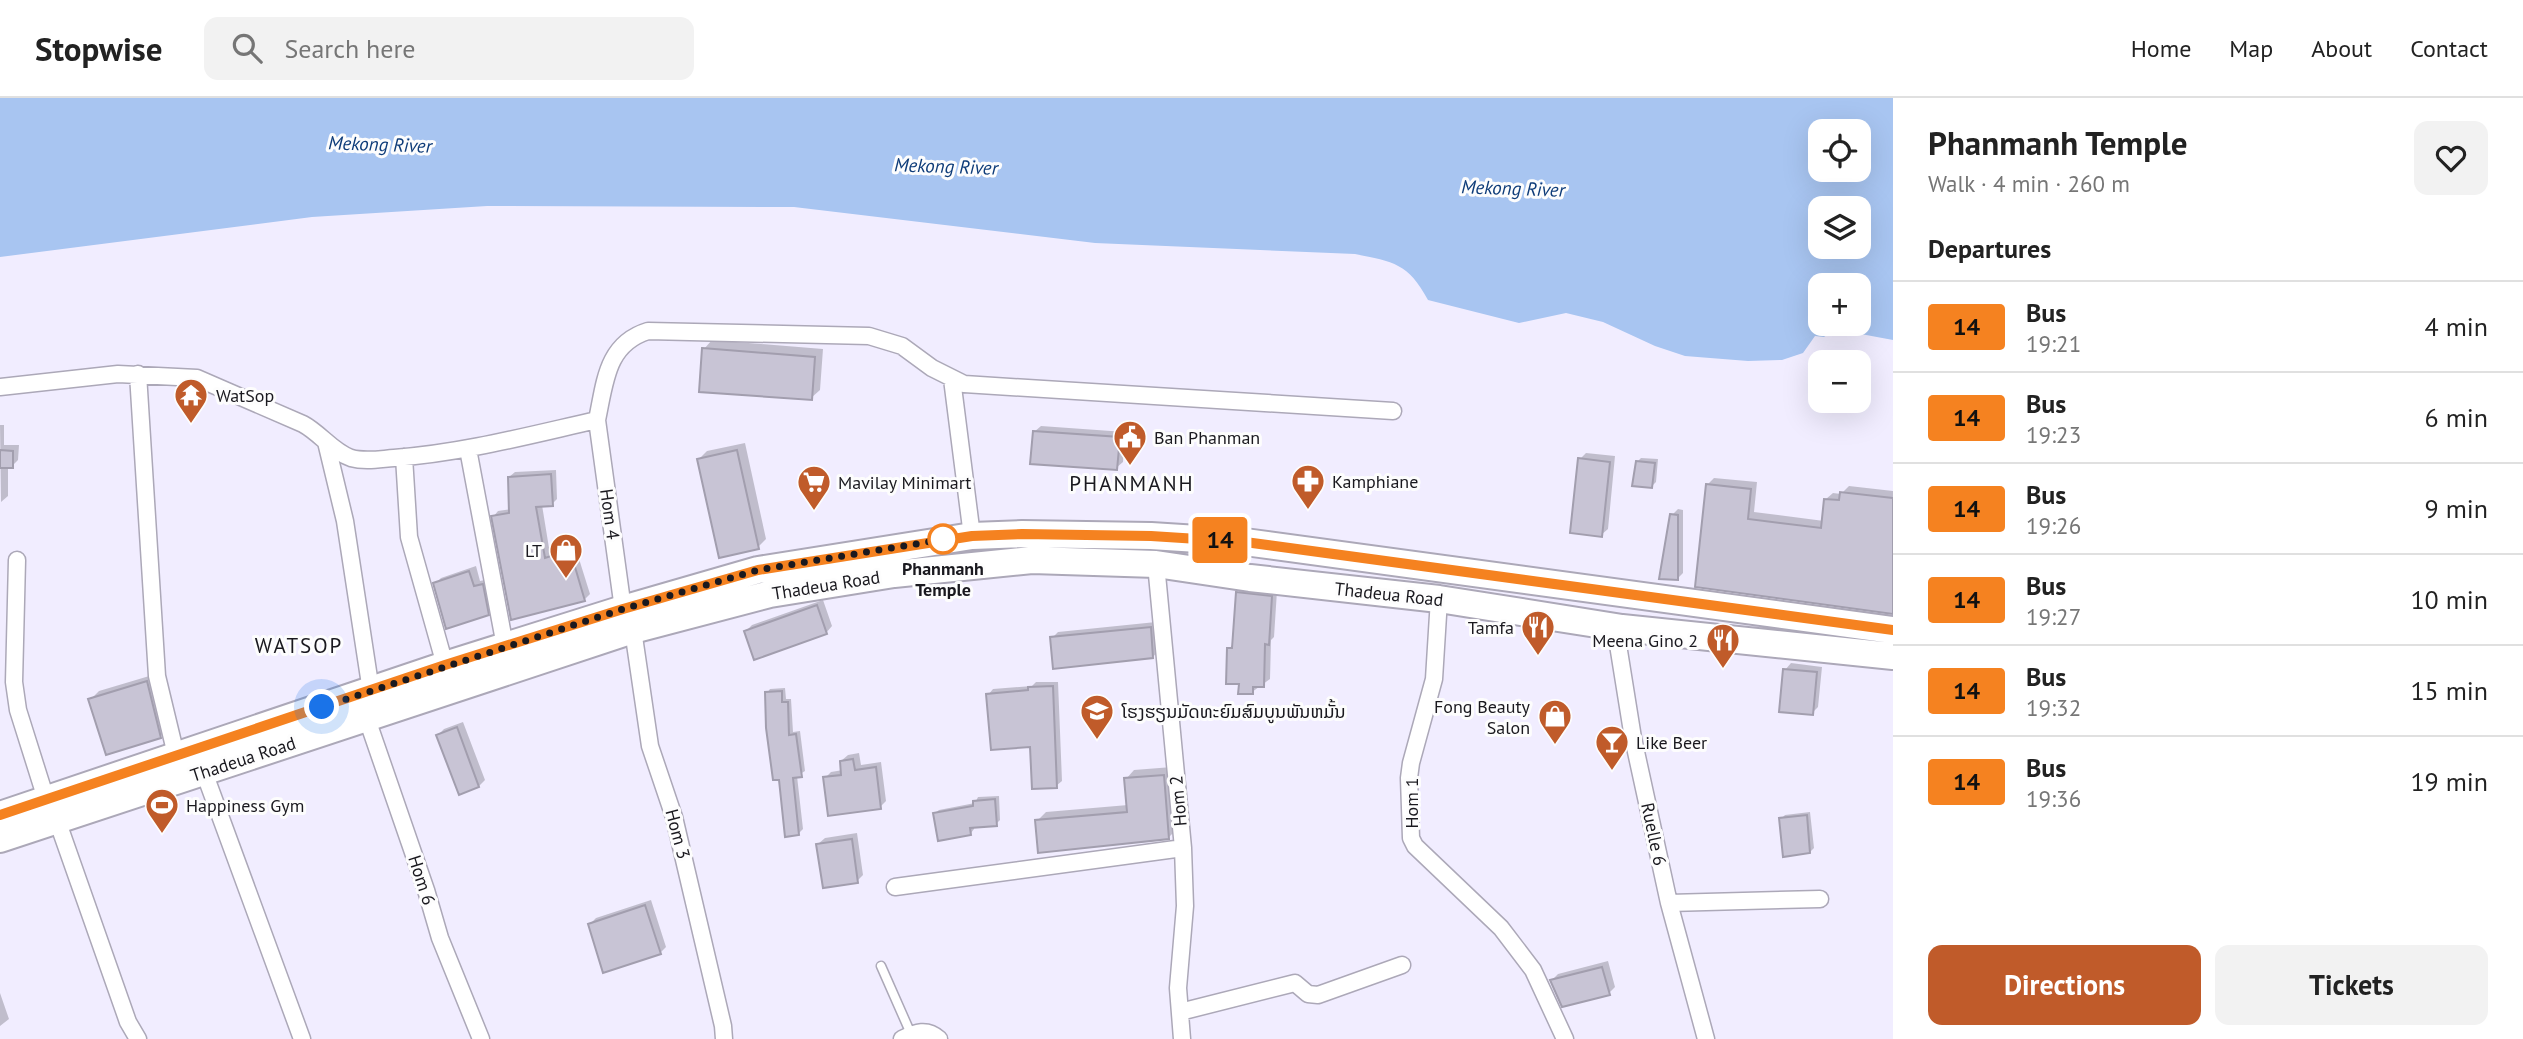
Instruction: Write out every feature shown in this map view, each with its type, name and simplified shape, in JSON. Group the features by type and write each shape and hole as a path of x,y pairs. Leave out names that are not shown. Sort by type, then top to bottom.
{"main road":[{"name":"Thadeua Road","path":"0,815 51,810 204,772 367,719 758,570 972,536 1151,536 1245,542 1893,630"},
{"name":"Thadeua Road","path":"0,839 51,810 176,755 505,646 628,619 770,594 894,574 1032,560 1156,564 1250,579 1439,599 1619,627 1893,656"},
{"path":"1619,627 1627,595"}],"street":[{"path":"0,387 138,374 198,378 303,424 348,457 361,460 404,457 468,449 597,420 609,366 615,355 623,343 648,331 869,336 902,346 964,384 1393,411"},
{"path":"138,374 157,676 176,755"},
{"path":"952,379 972,536"},
{"name":"Hom 4","path":"597,420 628,619"},
{"path":"326,442 345,521 371,691 367,719"},
{"path":"468,449 505,646"},
{"path":"404,457 409,537 445,665"},
{"path":"18,560 14,682 18,710 51,810 128,1022 138,1039"},
{"name":"Hom 2","path":"1156,564 1183,848 1185,906 1178,988 1182,1039"},
{"name":"Hom 1","path":"1439,599 1434,679 1409,778 1411,838 1415,846 1501,928 1533,970 1565,1039"},
{"name":"Hom 3","path":"628,619 650,746 674,817 724,1039"},
{"name":"Ruelle 6","path":"1619,627 1633,738 1669,903 1706,1039"},
{"name":"Hom 6","path":"367,719 422,877 440,938 481,1039"},
{"path":"204,772 302,1039"},
{"path":"895,887 1183,848"},
{"path":"1669,903 1821,899"},
{"path":"1180,1012 1295,983 1308,994 1318,995 1402,965"},
{"path":"907,1037 923,1031 932,1032 939,1039"}],"lane":[{"path":"881,966 907,1037"}],"water":[{"name":"Mekong River","path":"0,98 1893,98 1893,340 1871,336 1871,273 1808,273 1808,336 1815,336 1803,353 1782,360 1748,361 1685,356 1655,346 1603,322 1566,313 1519,323 1428,300 1414,278 1399,266 1355,254 1095,243 794,207 487,206 312,217 0,257"}],"building":[{"path":"702,348 815,357 812,400 699,392"},
{"path":"1033,431 1120,437 1117,470 1030,464"},
{"path":"0,450 13,451 13,468 0,468"},
{"path":"737,450 759,549 719,558 697,459"},
{"path":"1578,458 1610,462 1602,537 1570,533"},
{"path":"1636,461 1655,463 1652,488 1632,486"},
{"path":"551,474 553,506 536,507 545,558 570,550 585,601 511,620 491,516 509,513 508,477"},
{"path":"1706,484 1751,489 1748,519 1821,528 1824,499 1839,500 1840,492 1893,498 1893,614 1695,587"},
{"path":"1670,514 1678,515 1678,580 1659,579"},
{"path":"469,571 474,586 483,584 489,615 446,629 433,583"},
{"path":"1236,592 1272,596 1269,645 1265,644 1264,687 1253,687 1253,694 1238,694 1239,684 1226,684 1227,648 1232,648"},
{"path":"817,605 827,634 754,660 744,631"},
{"path":"1151,627 1153,658 1053,669 1050,637"},
{"path":"1783,669 1817,672 1813,715 1779,712"},
{"path":"147,681 161,738 106,755 88,699"},
{"path":"1053,686 1057,788 1032,789 1030,747 991,750 986,694"},
{"path":"782,691 782,702 788,702 789,735 796,734 802,777 793,778 799,835 785,837 779,780 773,780 766,728 765,692"},
{"path":"457,727 479,787 459,795 436,735"},
{"path":"853,759 855,770 876,767 881,809 828,816 823,777 841,775 840,761"},
{"path":"1164,775 1169,839 1038,853 1035,820 1127,812 1124,778"},
{"path":"995,799 997,826 970,828 971,835 938,841 933,813 973,806 973,801"},
{"path":"1807,815 1810,853 1783,857 1779,818"},
{"path":"852,839 858,883 823,888 816,844"},
{"path":"645,905 661,954 603,973 588,924"},
{"path":"1602,967 1610,995 1562,1007 1550,980"}],"bus line":[{"name":"14","path":"0,815 445,665 691,589 758,570 972,536 1151,536 1245,542 1893,630"}],"place":[{"name":"WatSop","path":"191,425"},
{"name":"Ban Phanman","path":"1130,467"},
{"name":"Kamphiane","path":"1308,511"},
{"name":"Mavilay Minimart","path":"814,512"},
{"name":"Phanmanh Temple","path":"943,539"},
{"name":"LT","path":"566,580"},
{"name":"Tamfa","path":"1538,657"},
{"name":"Meena Gino 2","path":"1723,670"},
{"name":"ໂຮງຮຽນມັດທະຍົມສົມບູນພັນຫມັ້ນ","path":"1097,741"},
{"name":"Fong Beauty Salon","path":"1555,746"},
{"name":"Like Beer","path":"1612,772"},
{"name":"Happiness Gym","path":"162,835"}],"district":[{"name":"PHANMANH","path":"1132,483"},
{"name":"WATSOP","path":"299,645"}],"route":[{"path":"322,707 623,609 758,570 946,539 943,539"}]}
